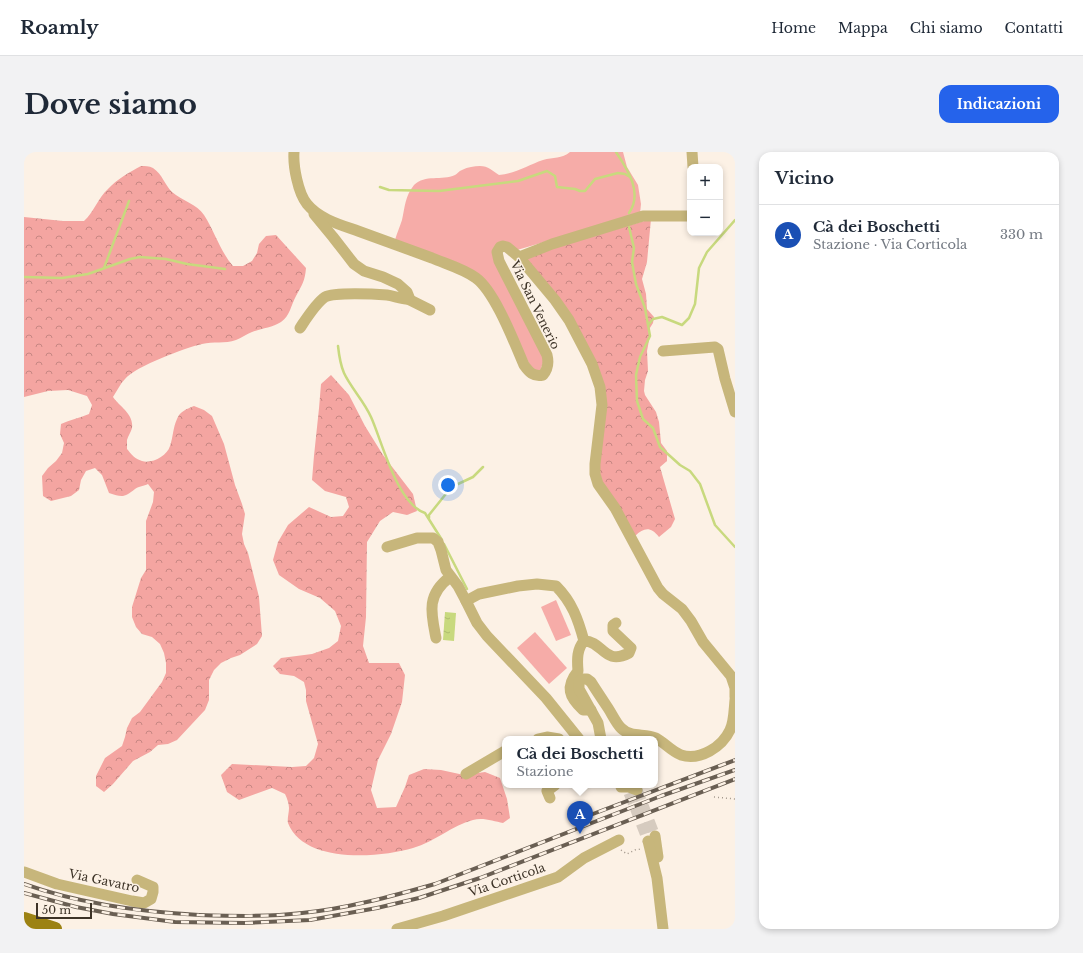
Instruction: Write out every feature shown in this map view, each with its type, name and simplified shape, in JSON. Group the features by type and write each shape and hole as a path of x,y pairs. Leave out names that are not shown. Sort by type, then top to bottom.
{"main road":[{"path":"24,919 55,929"}],"street":[{"name":"Via San Venerio","path":"294,152 298,182 307,204 314,211 333,223 441,262 470,274 478,279 493,298 529,372 535,375 543,375 547,369 547,355 499,261 497,252 500,248 503,246 519,257 570,320 592,364 600,387 602,405 594,464 598,484 614,508 658,588 663,594 682,609 691,620 703,642 731,676 735,688 735,697"},
{"path":"692,152 693,164"},
{"path":"307,204 354,264 364,271 398,284 407,292 409,297 408,299"},
{"path":"519,257 552,244 643,216 687,216"},
{"path":"300,328 324,298 331,294 387,295 408,299 430,310"},
{"path":"662,350 714,347 718,349 735,412"},
{"path":"387,547 417,538 433,538 438,542 446,570 458,586 477,622 487,636 546,698 577,736"},
{"path":"436,638 431,611 433,601 440,584 450,577"},
{"path":"466,601 479,594 518,586 537,584 556,586 566,596 573,609 584,641"},
{"path":"584,641 589,641 613,657 622,657 629,653 631,648 613,631 613,625 616,623"},
{"path":"584,641 580,646 578,670 572,677 569,688 574,701 583,710 591,710"},
{"path":"600,736 598,723 579,689 579,682 582,679 587,679 590,682 625,732 640,736"},
{"path":"658,740 674,752 690,757 708,752 726,736 730,730 735,700"},
{"path":"466,774 502,753"},
{"path":"550,798 547,791 551,788"},
{"path":"657,878 658,855 651,839 651,854 657,878 663,929"},
{"name":"Via Corticola","path":"397,929 443,916 558,877 584,858 617,841"},
{"name":"Via Gavatro","path":"24,872 57,884 144,903 150,899 153,892 153,886 138,880"}],"path":[{"path":"714,798 735,799"},
{"path":"617,841 627,854 640,848 651,854"}],"shaded area":[{"path":"570,152 623,152 627,167 638,185 641,204 640,214 517,250 497,244 544,360 540,371 532,369 488,283 395,240 402,220 407,197 411,189 418,182 428,179 450,177 464,169 476,166 486,167 499,175 505,174 543,160 564,156"},
{"path":"556,600 571,635 556,641 541,607"},
{"path":"535,632 567,668 549,684 517,648"}],"green space":[{"path":"141,166 153,168 172,192 201,211 208,221 228,260 233,266 243,266 252,261 257,253 259,244 266,236 276,235 306,268 302,286 284,320 274,326 252,332 236,340 202,344 173,353 150,363 125,379 113,397 131,419 132,428 127,440 127,449 135,458 146,462 159,458 166,453 172,440 177,419 184,411 194,406 204,410 212,416 224,444 235,485 245,514 242,534 259,597 262,636 257,644 240,655 221,663 214,670 209,680 209,700 205,710 177,740 168,744 158,745 150,752 133,761 104,792 96,786 96,776 105,758 122,746 127,728 132,718 140,712 162,682 166,673 164,653 160,644 152,637 142,634 136,627 132,617 132,607 141,578 146,570 146,521 153,502 154,492 148,484 137,488 124,496 109,493 102,475 95,468 86,471 81,480 79,490 71,496 51,501 43,496 42,476 62,453 64,443 60,434 61,424 89,414 92,405 87,396 68,390 48,391 24,397 24,217 63,221 84,221 101,197 115,182"},
{"path":"651,219 647,262 642,279 646,294 647,309 654,317 653,323 648,331 650,335 647,351 648,371 644,391 656,412 659,422 661,443 667,451 667,461 660,467 675,519 671,527 659,537 653,531 647,529 641,531 635,536 602,482 599,473 604,386 526,259 553,248"},
{"path":"331,375 349,395 365,426 383,455 413,494 417,511 407,515 393,512 380,521 367,542 366,617 363,646 369,663 399,663 405,675 402,702 391,734 378,760 371,790 377,808 396,807 409,775 424,769 441,770 464,775 485,772 500,778 502,788 503,788 507,799 510,818 503,823 492,820 477,819 465,822 429,842 413,848 381,854 344,855 326,852 310,846 297,836 288,823 289,806 285,794 272,788 239,800 227,792 221,775 232,764 292,767 306,766 314,758 318,744 306,701 304,682 294,676 280,674 273,666 281,658 312,654 329,648 338,641 341,626 335,611 320,598 299,589 279,575 273,560 278,542 288,525 309,507 331,517 343,516 349,507 346,497 325,491 312,480 321,384"}],"water":[{"path":"445,612 456,613 454,641 443,640"}],"waterway":[{"path":"616,152 629,174 634,190 635,198 629,213"},
{"path":"380,187 389,190 439,191 518,181 547,171 555,176 557,187 585,191 595,179 618,173 625,174 630,177"},
{"path":"104,268 129,201"},
{"path":"649,324 653,319 662,317 682,325 689,318 695,304 699,268 707,252 735,220"},
{"path":"629,227 634,248 632,262 636,284 645,308 650,336 640,357 636,375 637,401 643,419 653,428 660,447 680,465 690,471 700,484 715,525 735,547"},
{"path":"24,277 62,278 88,274 130,259 140,257 166,259 187,264 225,269"},
{"path":"338,346 344,373 371,417 399,485 406,498 415,507 425,513 442,540"},
{"path":"429,518 429,515 449,490 473,477 483,467"},
{"path":"444,544 467,589"}],"tunnel":[{"path":"637,790 655,836"},
{"path":"629,793 648,841"}],"railway":[{"path":"586,816 585,817 735,760"},
{"path":"24,884 88,902 155,912 225,916 263,916 318,911 352,905 435,884 661,796 735,770"},
{"path":"24,893 76,907 113,914 175,922 245,923 310,920 377,908 419,898 480,878 735,779"}],"place":[{"name":"Cà dei Boschetti","path":"580,834"}]}
